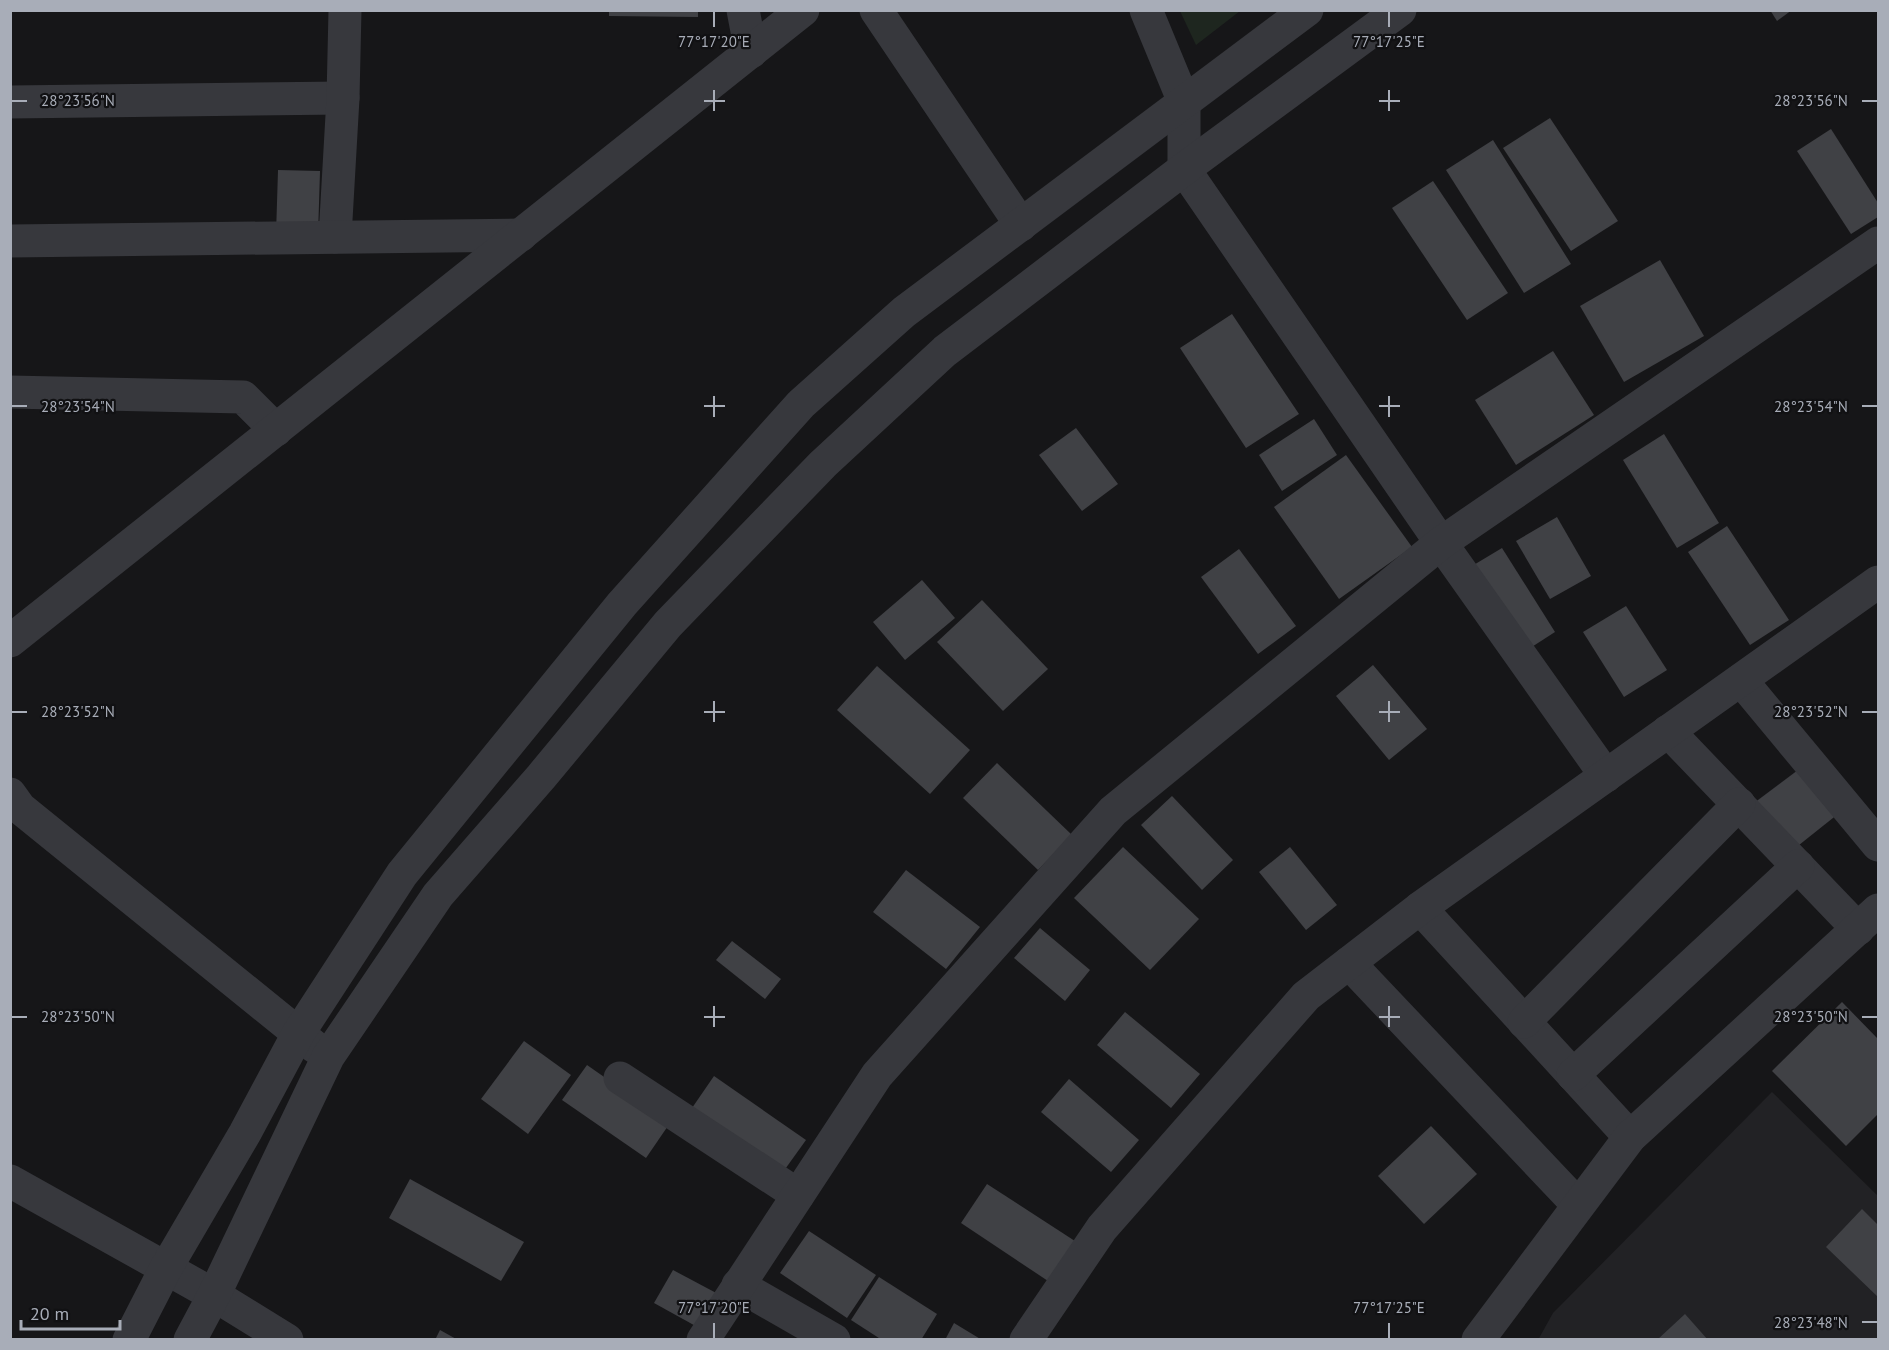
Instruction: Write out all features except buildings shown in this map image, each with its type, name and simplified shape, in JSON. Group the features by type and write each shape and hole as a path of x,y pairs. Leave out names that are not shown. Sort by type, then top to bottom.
{"street":[{"path":"335,237 343,98 345,10"},
{"path":"743,10 751,52"},
{"path":"10,641 803,10"},
{"path":"876,10 1021,225"},
{"path":"1146,10 1184,102 1184,169 1441,543 1606,776"},
{"path":"129,1340 166,1268 245,1132 298,1034 402,874 622,604 801,404 904,312 1306,10"},
{"path":"190,1340 214,1295 328,1057 438,894 541,777 676,615 823,464 945,351 1184,169 1400,10"},
{"path":"10,102 343,98"},
{"path":"10,241 521,235"},
{"path":"702,1340 878,1075 1113,811 1441,543 1878,243"},
{"path":"10,392 243,397 276,430"},
{"path":"1026,1340 1102,1228 1306,996 1420,908 1878,582"},
{"path":"1741,680 1878,845"},
{"path":"1478,1340 1630,1137 1868,919 1798,866 1668,731"},
{"path":"10,794 20,808 328,1057"},
{"path":"1524,1022 1739,804"},
{"path":"1573,1075 1798,866"},
{"path":"1420,908 1630,1137"},
{"path":"1349,963 1578,1205"},
{"path":"620,1078 798,1195"},
{"path":"10,1181 214,1295 287,1340"},
{"path":"738,1285 834,1340"}],"shaded area":[{"path":"1180,11 1240,11 1196,45"},
{"path":"1772,1092 1878,1196 1878,1339 1538,1340 1553,1313"}]}
